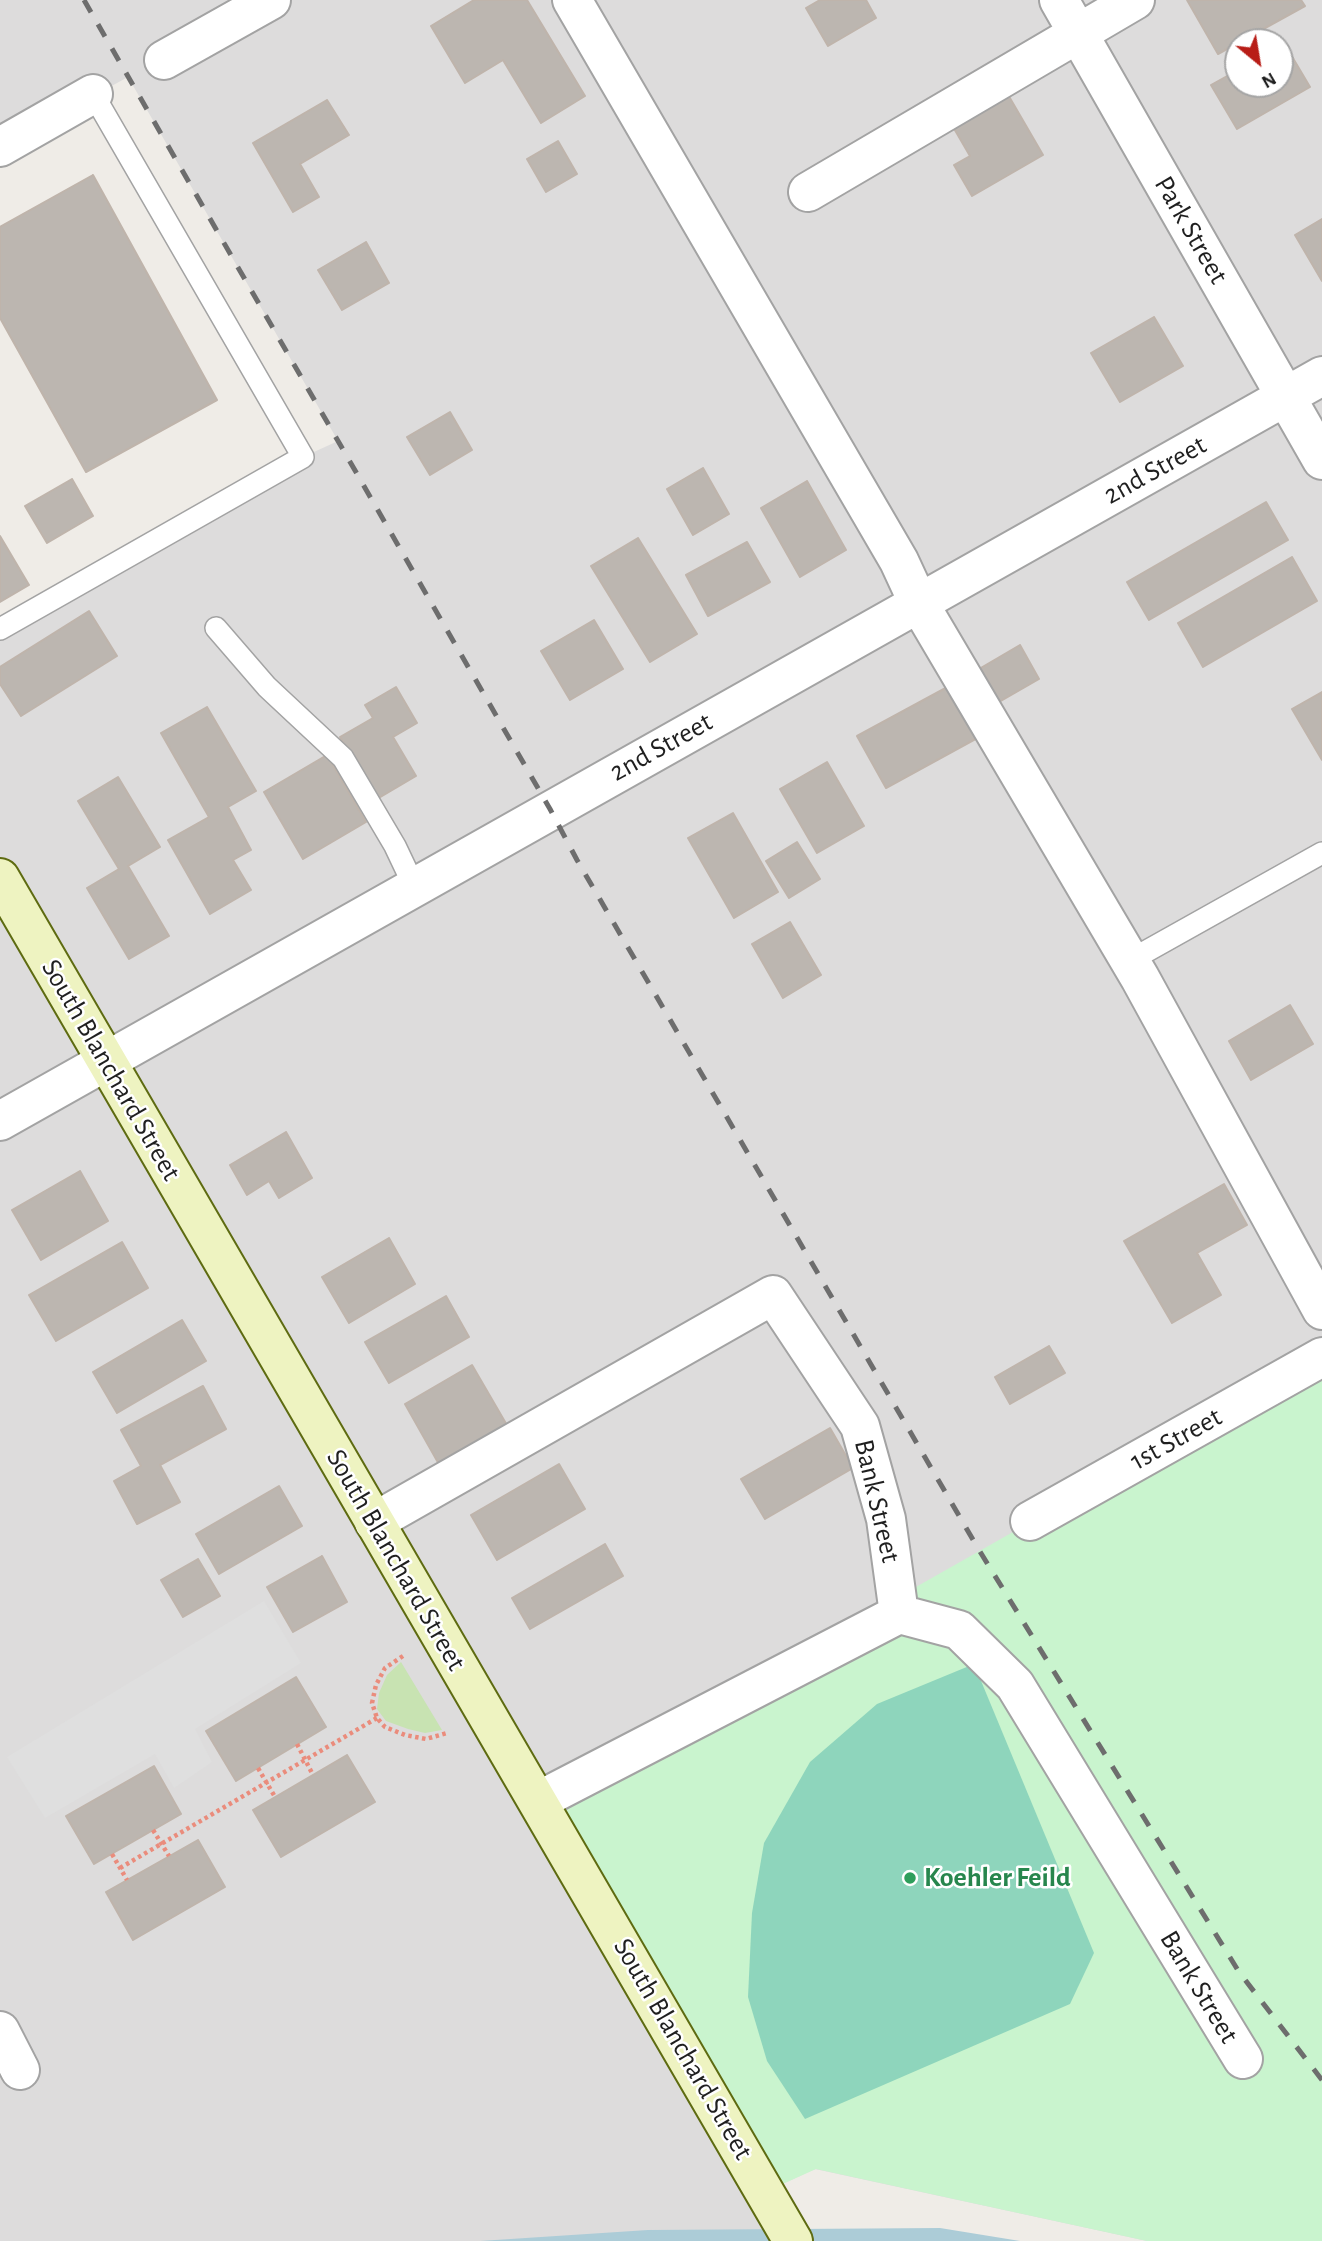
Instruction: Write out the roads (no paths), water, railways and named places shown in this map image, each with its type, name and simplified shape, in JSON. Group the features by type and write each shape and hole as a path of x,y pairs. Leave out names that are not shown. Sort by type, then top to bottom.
{"street":[{"path":"164,60 271,0"},
{"path":"572,0 899,561 918,602 1129,961 1322,1310"},
{"name":"Park Street","path":"1059,0 1322,460"},
{"path":"808,192 1135,0"},
{"path":"0,147 93,94"},
{"name":"2nd Street","path":"0,1121 1322,376"},
{"name":"South Blanchard Street","path":"0,878 793,2241"},
{"name":"Bank Street","path":"374,1522 773,1295 860,1426 886,1519 899,1614 960,1630 1015,1685 1242,2059"},
{"name":"1st Street","path":"1030,1521 1322,1357"},
{"path":"538,1801 899,1614"},
{"path":"0,2031 20,2070"}],"lane":[{"path":"0,629 303,457 93,94"},
{"path":"216,628 267,687 343,758 396,846 414,886"},
{"path":"1129,961 1322,853"}],"water":[{"path":"940,2228 1020,2241 480,2241 648,2230"}],"railway":[{"path":"84,0 577,860 979,1550 1239,1972 1322,2080"}],"place":[{"name":"Koehler Feild","path":"910,1878"}]}
